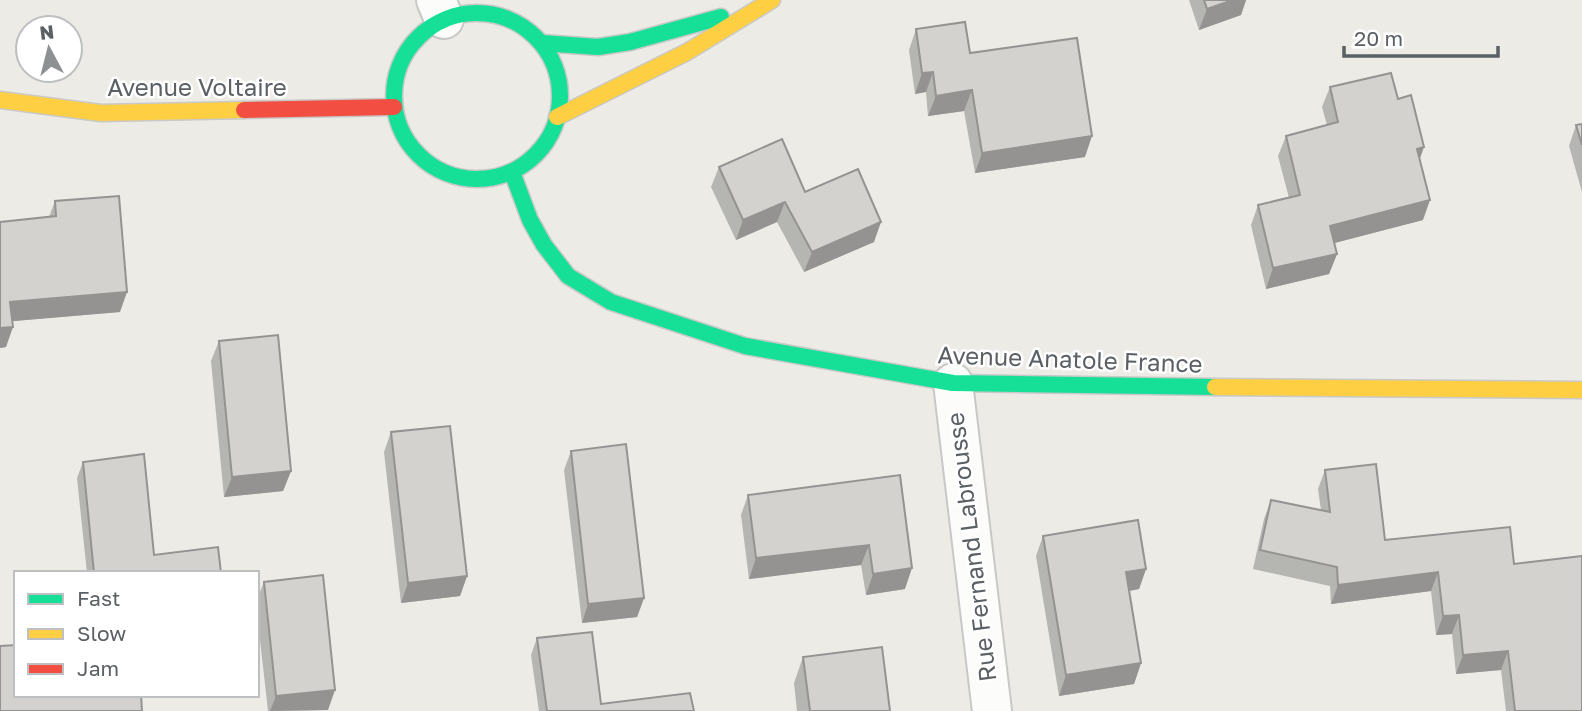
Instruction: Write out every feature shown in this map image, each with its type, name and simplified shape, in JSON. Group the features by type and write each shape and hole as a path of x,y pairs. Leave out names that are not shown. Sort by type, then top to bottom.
{"main road":[{"path":"542,43 598,47 630,42 766,3"},
{"path":"557,117 687,52 766,3"},
{"path":"440,10 497,15 522,25 542,43 555,67 561,93 557,117 548,140 533,158 512,172 487,178 462,178 437,169 416,153 402,132 394,107 395,80 404,55 440,10"},
{"name":"Avenue Voltaire","path":"0,100 101,113 394,107"},
{"name":"Avenue Anatole France","path":"512,172 530,220 544,245 568,276 611,302 745,346 953,383 1582,390"}],"street":[{"name":"Rue Fernand Labrousse","path":"953,383 992,711"}],"building":[{"path":"1204,0 1233,0 1207,9"},
{"path":"965,22 970,53 1077,38 1092,136 982,153 972,90 936,96 933,72 922,73 916,29"},
{"path":"1391,73 1398,99 1411,95 1424,147 1417,149 1430,200 1330,226 1337,254 1273,268 1258,205 1300,195 1286,136 1338,122 1330,87"},
{"path":"1582,124 1582,145 1576,125"},
{"path":"782,139 805,192 858,169 881,222 812,252 785,202 743,220 719,167"},
{"path":"119,196 127,292 10,302 13,327 0,328 0,222 56,216 55,201"},
{"path":"278,335 291,471 232,477 219,341"},
{"path":"450,426 467,576 408,583 391,432"},
{"path":"626,444 644,598 588,604 571,451"},
{"path":"144,454 154,555 218,547 221,571 94,571 83,462"},
{"path":"1376,464 1385,540 1510,527 1514,564 1582,556 1582,711 1515,711 1508,651 1463,655 1459,615 1443,616 1438,572 1338,585 1337,567 1260,550 1271,500 1330,512 1325,470"},
{"path":"900,475 912,568 873,574 869,545 756,558 748,495"},
{"path":"1138,520 1146,569 1126,572 1141,663 1066,675 1043,536"},
{"path":"323,575 335,690 276,696 264,582"},
{"path":"592,632 601,704 690,693 694,711 547,711 537,638"},
{"path":"14,645 14,697 141,697 142,711 0,711 0,646"},
{"path":"882,647 890,711 810,711 803,657"}],"traffic: fast":[{"path":"477,13 509,20 523,27 535,38 546,50 553,64 560,96 553,128 546,142 535,154 523,165 509,172 477,179 445,172 431,165 419,154 408,142 401,128 394,96 401,64 408,50 419,38 431,27 445,20 477,13"},
{"path":"542,43 598,47 630,42 721,17"},
{"path":"512,172 530,220 544,245 568,276 611,302 745,346 953,383 1215,387"}],"traffic: slow":[{"path":"557,117 687,52 772,0"},
{"path":"0,100 101,113 244,110"},
{"path":"1215,387 1582,390"}],"traffic: jam":[{"path":"244,110 394,107"}]}
